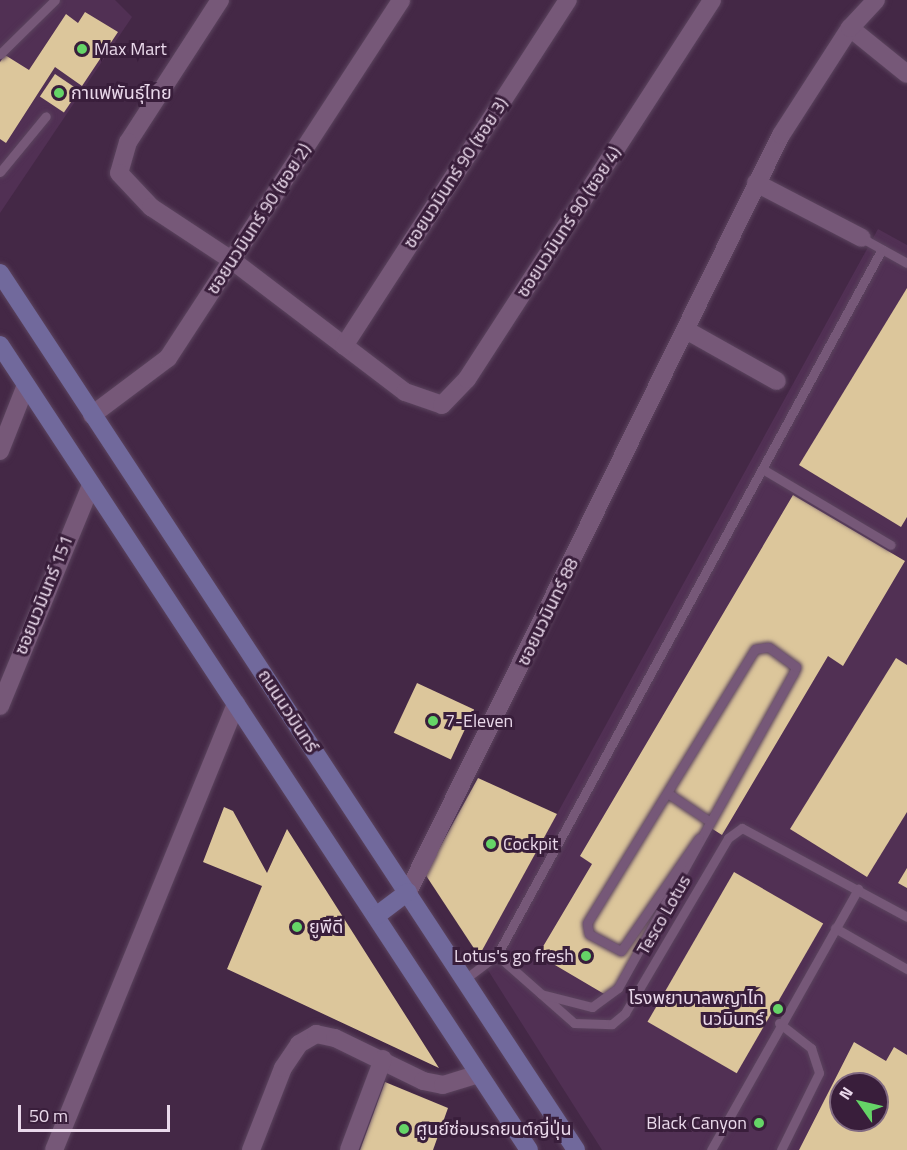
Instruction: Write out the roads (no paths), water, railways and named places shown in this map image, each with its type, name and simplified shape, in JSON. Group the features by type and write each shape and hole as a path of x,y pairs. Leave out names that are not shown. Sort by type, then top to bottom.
{"main road":[{"name":"ถนนนวมินทร์","path":"0,273 576,1150"},
{"path":"0,345 529,1150"},
{"path":"376,916 408,892"}],"street":[{"path":"220,0 128,142 119,173 131,190 233,261 344,346"},
{"name":"ซอยนวมินทร์ 90 (ซอย 2)","path":"92,415 155,373 233,261 401,0"},
{"name":"ซอยนวมินทร์ 90 (ซอย 3)","path":"344,346 568,0"},
{"name":"ซอยนวมินทร์ 90 (ซอย 4)","path":"344,346 405,392 430,404 442,405 456,395 712,0"},
{"name":"ซอยนวมินทร์ 88","path":"408,892 686,330 756,183 850,28 876,0"},
{"path":"850,28 907,74"},
{"path":"756,183 862,238"},
{"path":"686,330 777,381"},
{"path":"0,451 26,385"},
{"name":"ซอยนวมินทร์ 151","path":"0,706 91,485"},
{"path":"54,1150 236,704"},
{"path":"251,1150 283,1068 299,1044 316,1034 443,1085 478,1074"},
{"path":"349,1150 383,1059"}],"lane":[{"path":"0,54 55,0"},
{"path":"0,172 46,116"},
{"path":"862,238 907,263"},
{"path":"465,980 497,955 764,470 882,249"},
{"path":"764,470 891,545"},
{"path":"542,994 592,1007 609,998 793,674 791,661 768,647 755,649 669,794 587,923 589,934 621,951 699,838"},
{"path":"669,794 709,821"},
{"name":"Tesco Lotus","path":"497,955 574,1023 612,1024 625,1013 736,829 761,837 907,917"},
{"path":"711,1150 779,1023 858,889"},
{"path":"835,928 907,969"},
{"path":"779,1023 811,1048 819,1073 781,1150"}],"place":[{"name":"Max Mart","path":"82,49"},
{"name":"กาแฟพันธุ์ไทย","path":"59,93"},
{"name":"7-Eleven","path":"433,721"},
{"name":"Cockpit","path":"491,844"},
{"name":"ยูพีดี","path":"297,927"},
{"name":"Lotus's go fresh","path":"586,956"},
{"name":"โรงพยาบาลพญาไท นวมินทร์","path":"778,1009"},
{"name":"Black Canyon","path":"759,1123"},
{"name":"ศูนย์ซ่อมรถยนต์ญี่ปุ่น","path":"404,1129"}]}
